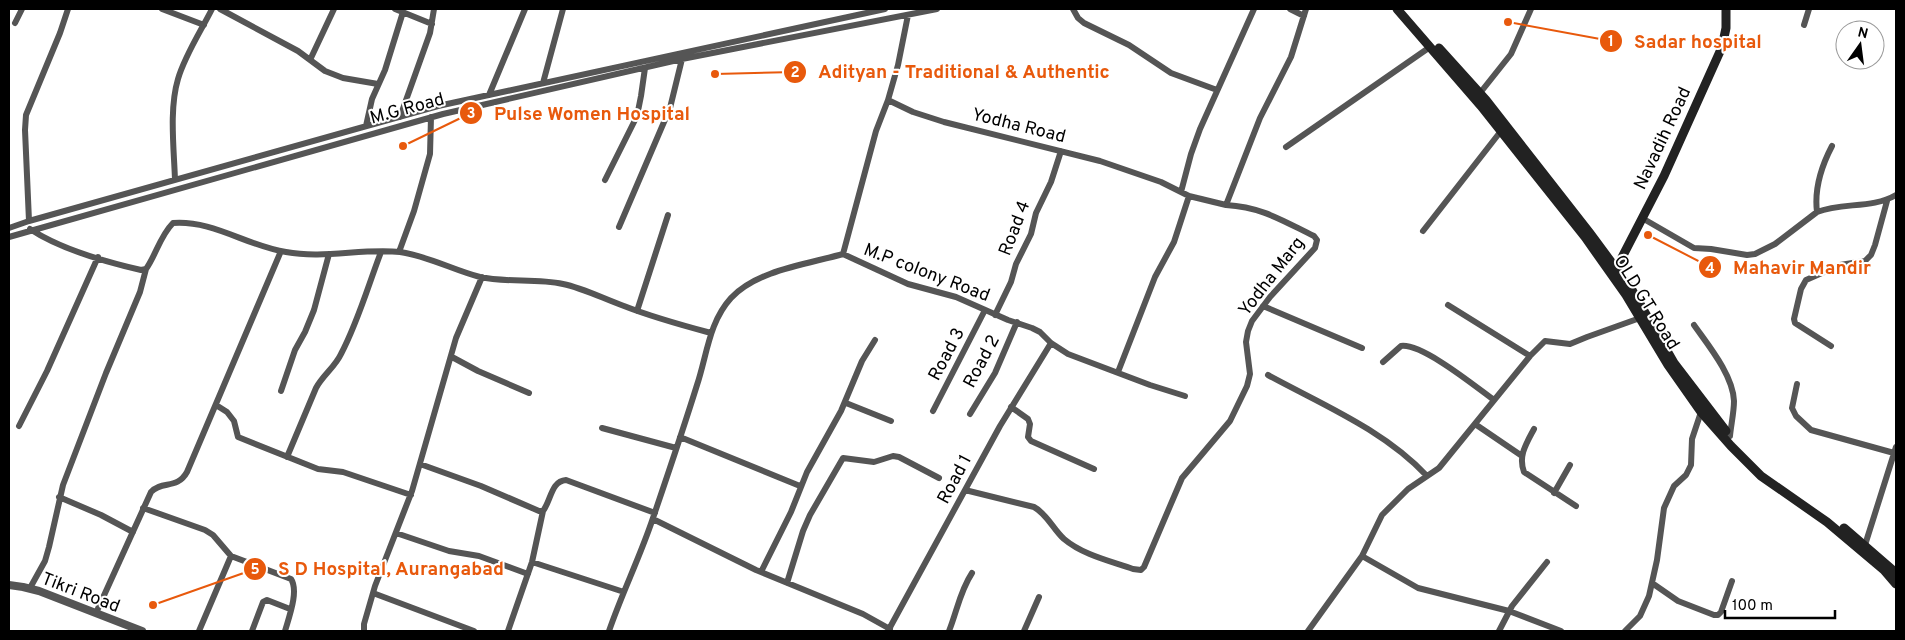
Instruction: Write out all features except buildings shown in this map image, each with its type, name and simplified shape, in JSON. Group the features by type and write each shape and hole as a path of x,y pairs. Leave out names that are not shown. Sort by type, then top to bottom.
{"main road":[{"name":"OLD GT Road","path":"1396,9 1430,46 1501,131 1613,271 1632,290 1674,362 1730,436 1765,472 1829,516 1896,573"},
{"name":"OLD GT Road","path":"1404,9 1480,93 1613,271 1668,365 1701,412 1761,476 1827,522 1884,570 1896,584"},
{"name":"Navadih Road","path":"1613,271 1664,176 1722,47 1726,28 1726,9"}],"street":[{"path":"15,24 22,9"},
{"path":"30,221 25,130 26,115 68,9"},
{"path":"162,9 204,25"},
{"path":"175,180 173,102 175,89 180,73 212,9"},
{"path":"220,9 298,51 325,71 343,78 378,84"},
{"path":"310,60 334,9"},
{"path":"395,9 432,24"},
{"path":"400,117 432,24 434,9"},
{"path":"489,95 525,9"},
{"path":"543,83 563,9"},
{"name":"M.G Road","path":"9,237 30,229 433,116 885,9"},
{"name":"M.G Road","path":"9,228 433,108 543,83 645,68 937,9"},
{"path":"1073,9 1084,24 1130,45 1171,73 1217,90"},
{"path":"1182,192 1191,154 1217,90 1254,9"},
{"path":"1226,205 1260,118 1291,57 1305,12 1290,9"},
{"path":"1480,93 1511,54 1530,9"},
{"path":"1804,25 1810,9"},
{"path":"366,126 372,100 403,12"},
{"path":"888,100 898,65 908,15"},
{"path":"1286,147 1430,46"},
{"path":"619,227 670,108 682,59"},
{"path":"605,180 636,116 642,96 645,68"},
{"name":"Yodha Road","path":"888,100 913,112 944,122 1100,161 1170,185 1189,196 1226,205"},
{"name":"M.P colony Road","path":"888,100 876,131 843,254 908,284 956,297 995,315 1040,332 1051,343 1068,354 1185,396"},
{"path":"399,252 414,211 430,154 433,108"},
{"path":"1423,231 1501,131"},
{"path":"1817,212 1816,192 1819,176 1832,146"},
{"name":"Road 4","path":"995,315 1011,282 1016,264 1031,234 1036,213 1051,182 1061,152"},
{"path":"1642,218 1694,248 1747,255 1756,254 1775,244 1817,212 1825,209 1886,201 1896,195"},
{"path":"1118,372 1155,277 1174,242 1189,196"},
{"path":"1831,346 1795,323 1794,319 1801,289 1806,280 1812,276 1840,265 1865,261 1871,255 1886,201"},
{"name":"Yodha Marg","path":"965,490 1034,507 1041,512 1062,538 1074,546 1123,566 1141,570 1148,561 1159,529 1182,478 1230,421 1247,386 1250,374 1246,342 1248,331 1263,306 1315,248 1317,240 1314,236 1269,213 1240,206 1226,205"},
{"path":"636,311 668,215"},
{"path":"30,588 45,561 59,498 106,373 140,292 146,269 167,229 173,223 195,224 235,235 263,247 300,254 399,252 431,260 482,277 564,284 665,321 711,333"},
{"path":"30,229 45,239 132,268 146,269"},
{"path":"96,613 143,508 154,489 172,485 184,478 282,251"},
{"path":"287,456 316,388 322,378 337,362 346,346 381,252"},
{"path":"281,391 295,350 314,310 329,254"},
{"path":"609,631 654,516 698,383 711,333 723,308 744,287 759,279 789,268 843,254"},
{"path":"19,426 47,371 98,257"},
{"path":"364,631 364,624 373,593 411,495 456,338 482,277"},
{"path":"1448,305 1530,356"},
{"path":"1263,306 1362,348"},
{"name":"Road 3","path":"933,411 985,310"},
{"path":"1308,631 1362,556 1382,515 1408,489 1439,468 1530,356 1545,341 1570,344 1640,318"},
{"name":"Road 2","path":"970,414 995,373 1017,322"},
{"path":"1694,325 1715,354 1730,385 1734,401 1730,436"},
{"path":"761,572 791,512 800,486 846,403 862,361 875,340"},
{"name":"Road 1","path":"889,630 1011,407 1051,343"},
{"path":"1383,362 1401,346 1411,346 1436,359 1494,400"},
{"path":"452,357 529,393"},
{"path":"1268,375 1379,435 1403,452 1427,476"},
{"path":"1797,384 1792,408 1796,416 1811,430 1895,450 1865,545"},
{"path":"846,403 891,421"},
{"path":"216,405 231,416 238,437 318,469 343,472 411,495"},
{"path":"1011,407 1028,419 1030,424 1028,437 1031,441 1094,469"},
{"path":"1625,631 1640,616 1649,596 1658,560 1664,508 1674,486 1686,474 1691,465 1692,439 1701,412"},
{"path":"1475,424 1522,456"},
{"path":"602,428 676,448"},
{"path":"1534,429 1522,456 1524,472 1576,506"},
{"path":"680,437 800,486"},
{"path":"787,583 803,531 843,458 874,462 893,456 898,457 939,478"},
{"path":"420,464 448,473 543,511"},
{"path":"1554,493 1570,465"},
{"path":"508,631 532,562 543,511 547,506 556,483 560,480 566,480 654,516 761,572 863,614 889,630"},
{"path":"59,498 101,515 133,532"},
{"path":"143,508 205,530 213,535 231,556 291,579 295,585 286,631"},
{"path":"396,533 449,551 479,556 528,574"},
{"path":"199,631 231,556"},
{"path":"1362,556 1418,588 1509,611 1561,631"},
{"path":"532,562 624,592"},
{"path":"1499,631 1509,611 1547,562"},
{"path":"949,631 956,614 960,595 972,573"},
{"path":"1652,583 1678,601 1718,615 1721,612 1732,581"},
{"name":"Tikri Road","path":"9,585 30,588 142,631"},
{"path":"373,593 474,631"},
{"path":"1024,631 1039,598"},
{"path":"252,631 263,602 267,600 290,609"}],"place":[{"name":"Sadar hospital","path":"1508,22"},
{"name":"Adityan - Traditional & Authentic","path":"715,74"},
{"name":"Pulse Women Hospital","path":"403,146"},
{"name":"Mahavir Mandir","path":"1648,235"},
{"name":"S D Hospital, Aurangabad","path":"153,605"}]}
